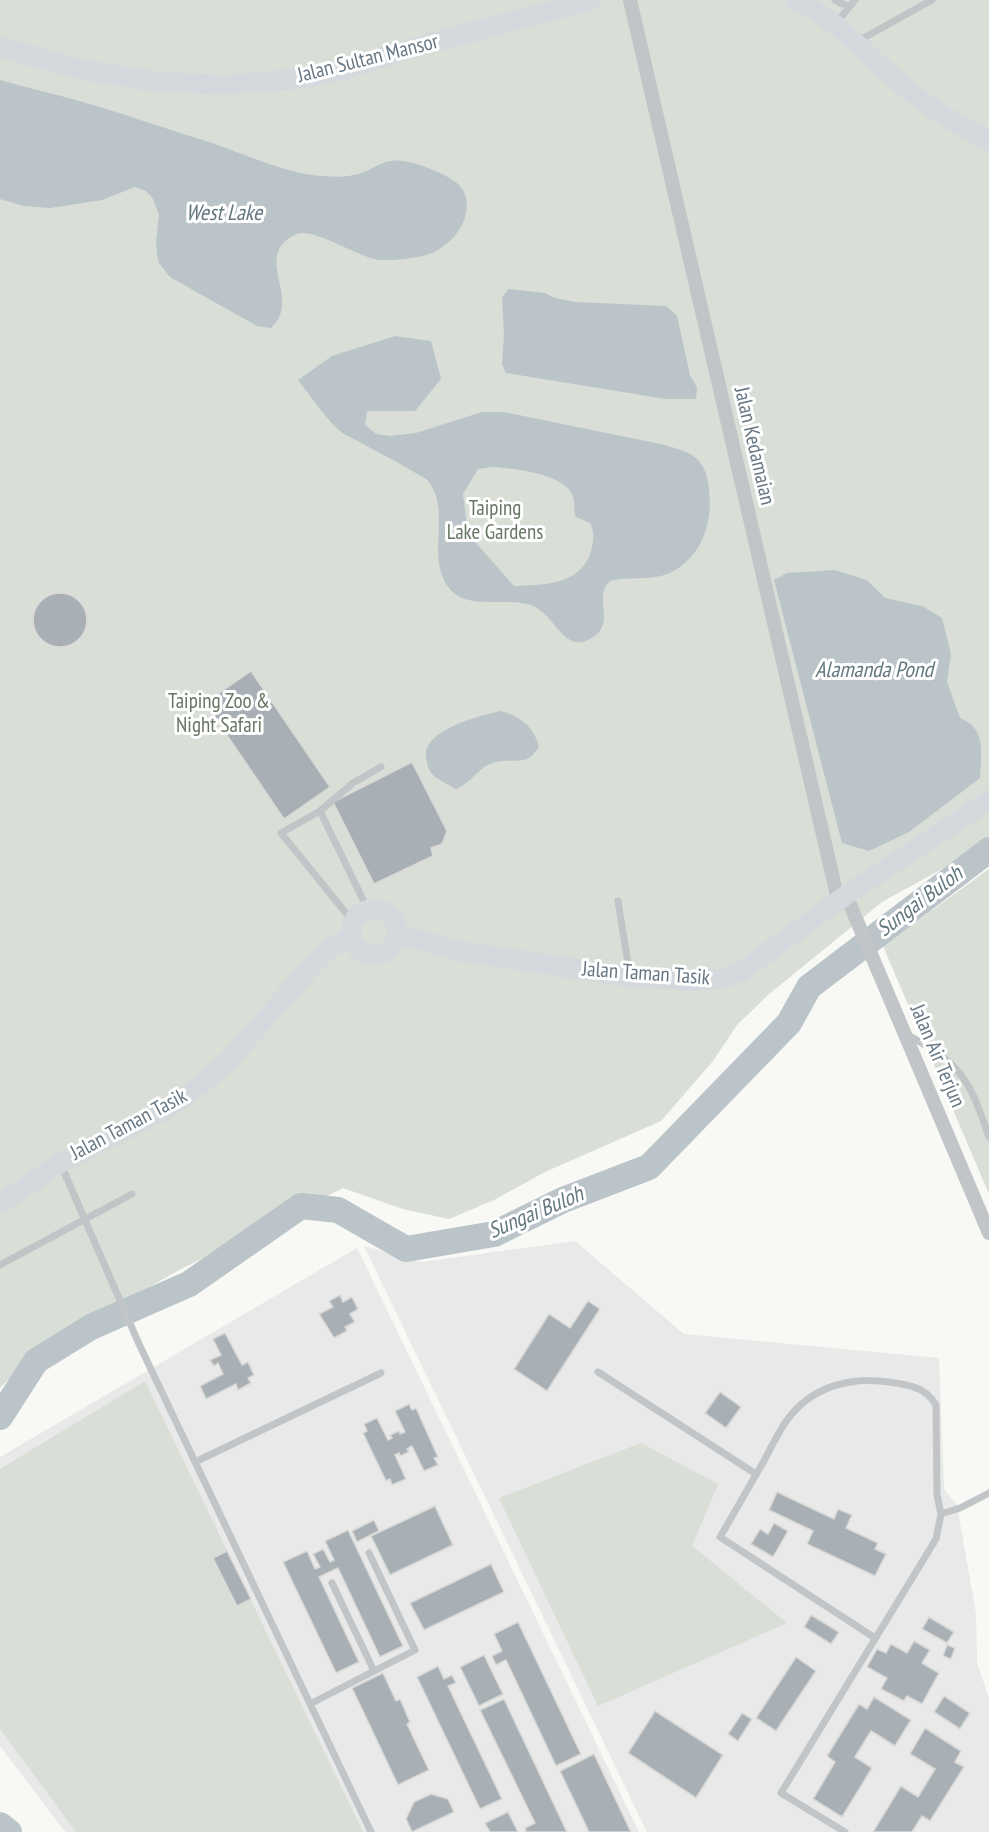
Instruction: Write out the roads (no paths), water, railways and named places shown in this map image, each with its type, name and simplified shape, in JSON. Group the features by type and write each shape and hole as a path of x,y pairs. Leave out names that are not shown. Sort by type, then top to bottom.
{"street":[{"name":"Jalan Sultan Mansor","path":"0,47 83,70 159,82 236,84 306,78 342,70 423,45 592,0"},
{"name":"Jalan Kedamaian","path":"630,0 842,898"},
{"path":"795,0 811,7 835,25 907,89 947,118 989,141"},
{"name":"Jalan Taman Tasik","path":"397,934 459,951 630,977 696,981 721,979 742,970 842,898 989,800"},
{"name":"Jalan Air Terjun","path":"842,898 855,918 989,1233"},
{"path":"382,911 389,915 397,934 395,941 386,952 372,955 359,949 358,923 382,911"},
{"name":"Jalan Taman Tasik","path":"0,1204 60,1162 172,1106 202,1084 229,1059 311,967 358,923"}],"lane":[{"path":"835,0 849,7"},
{"path":"835,25 855,0"},
{"path":"856,43 932,0"},
{"path":"358,923 281,833 320,810 353,783 381,767"},
{"path":"320,810 358,923"},
{"path":"618,901 630,977"},
{"path":"904,1034 951,1062 965,1078 975,1095 989,1137"},
{"path":"60,1162 111,1284 371,1832"},
{"path":"0,1265 132,1194"},
{"path":"598,1372 756,1474"},
{"path":"195,1462 381,1373"},
{"path":"845,1832 781,1793 936,1539 941,1514 937,1495 936,1406 931,1396 920,1388 905,1384 883,1381 837,1383 803,1402 787,1420 720,1537 875,1638"},
{"path":"941,1514 960,1508 989,1493"},
{"path":"310,1704 415,1650 369,1553"},
{"path":"332,1583 374,1671"}],"water":[{"name":"West Lake","path":"0,80 112,111 279,167 307,174 355,175 388,162 414,163 438,172 459,185 466,200 465,217 457,233 439,249 427,255 403,259 374,259 327,239 300,233 292,236 280,248 277,258 282,293 279,317 271,328 257,326 170,277 159,263 156,242 159,215 153,199 146,191 135,187 102,200 50,208 24,206 0,199"},
{"path":"508,289 545,293 555,298 575,302 666,306 677,316 690,375 697,388 696,399 666,399 506,373 502,364 504,334 502,298"},
{"path":"395,336 431,341 441,379 415,411 367,411 365,425 376,434 390,436 416,433 482,412 504,412 665,445 687,452 701,463 708,482 709,515 703,538 690,558 670,573 655,577 610,581 603,594 604,616 601,629 585,641 576,642 568,639 540,610 531,605 483,602 460,597 444,580 440,568 438,505 429,482 341,432 322,412 298,380 332,356","holes":["493,467 537,473 559,481 567,487 574,500 576,517 590,523 592,529 592,547 588,560 581,569 562,580 538,585 514,586 468,534 463,494 478,469"]},
{"name":"Alamanda Pond","path":"835,570 867,580 885,598 922,606 942,618 951,654 947,682 960,718 975,728 981,751 980,778 909,832 869,851 842,843 774,580 787,573"},
{"path":"500,711 520,719 533,733 539,746 529,758 490,764 456,789 432,774 426,757 427,747 433,739 454,726"}],"waterway":[{"name":"Sungai Buloh","path":"0,1417 36,1361 91,1327 189,1284 301,1206 338,1210 406,1249 494,1234 563,1200 649,1167 789,1023 809,987 989,850"},
{"path":"0,1825 9,1832"}],"park label":[{"name":"Taiping Lake Gardens","path":"495,521"},
{"name":"Taiping Zoo & Night Safari","path":"219,714"}]}
